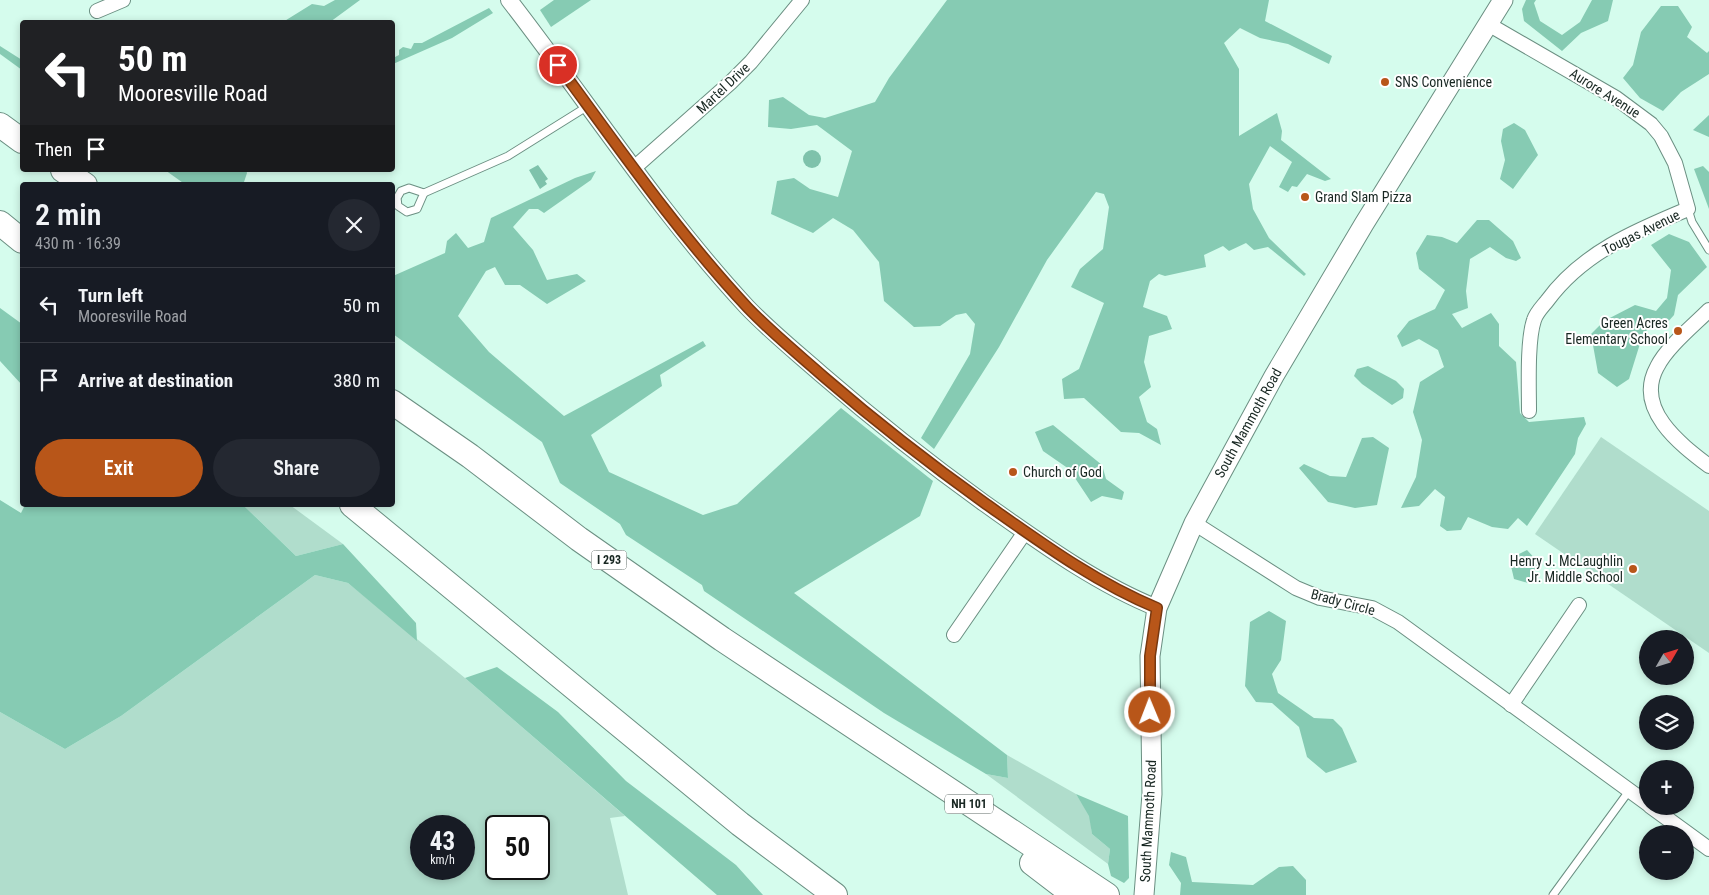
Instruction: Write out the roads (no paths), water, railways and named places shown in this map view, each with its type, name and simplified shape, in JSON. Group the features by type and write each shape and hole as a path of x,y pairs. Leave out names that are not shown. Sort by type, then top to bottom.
{"highway":[{"path":"0,125 20,140"},
{"path":"66,172 81,182"},
{"path":"0,223 20,239"},
{"name":"I 293","path":"395,404 470,456 579,539 830,712 1074,895"},
{"path":"354,507 740,824 835,895"},
{"name":"NH 101","path":"830,712 1107,895"},
{"path":"740,824 817,895"}],"main road":[{"name":"South Mammoth Road","path":"1144,895 1152,794 1150,656 1157,608 1194,524 1274,376 1364,224 1503,0"}],"street":[{"path":"97,11 123,0"},
{"path":"509,0 685,236 749,309 891,434 1025,532 1129,597 1157,608"},
{"name":"Martel Drive","path":"634,168 730,83 751,62 802,0"},
{"name":"Aurore Avenue","path":"1488,24 1616,98 1652,124 1662,136 1675,163 1688,209"},
{"name":"Tougas Avenue","path":"1529,411 1530,357 1534,319 1559,284 1595,254 1619,239 1688,209"},
{"path":"1709,310 1657,365 1651,380 1654,408 1664,425 1677,441 1709,466"},
{"name":"Brady Circle","path":"1194,524 1302,591 1320,598 1360,605 1386,615 1639,798"},
{"path":"954,635 1025,532"},
{"path":"1511,705 1579,605"},
{"name":"Brady Circle","path":"1663,815 1709,849"}],"lane":[{"path":"424,193 508,156 588,106"},
{"name":"Aurore Avenue","path":"1688,209 1692,222 1709,250"},
{"path":"1553,895 1629,790"}],"place":[{"name":"SNS Convenience","path":"1385,82"},
{"name":"Grand Slam Pizza","path":"1305,197"},
{"name":"Green Acres Elementary School","path":"1678,331"},
{"name":"Church of God","path":"1013,472"},
{"name":"Henry J. McLaughlin Jr. Middle School","path":"1633,569"}]}
